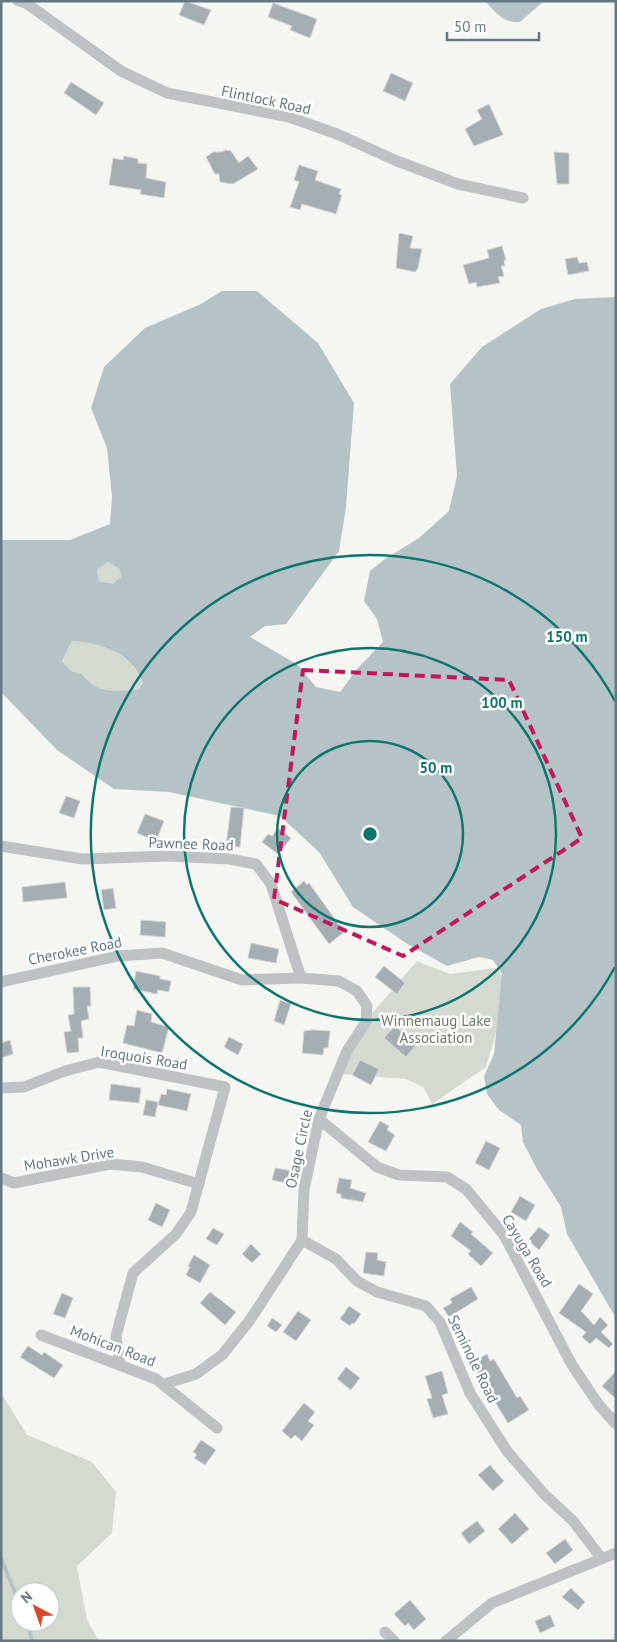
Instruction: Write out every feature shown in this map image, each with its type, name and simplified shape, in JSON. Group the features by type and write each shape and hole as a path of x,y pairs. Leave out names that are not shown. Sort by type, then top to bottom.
{"street":[{"name":"Flintlock Road","path":"18,1 26,3 121,71 167,93 290,117 337,134 397,161 458,184 523,198"},
{"name":"Pawnee Road","path":"1,846 82,859 167,856 230,860 256,864 271,884 301,978"},
{"name":"Cherokee Road","path":"1,982 118,956 162,954 242,980 301,978"},
{"name":"Osage Circle","path":"301,978 339,981 358,991 367,1006 366,1022 347,1051 318,1119 304,1189 302,1240"},
{"name":"Iroquois Road","path":"1,1088 24,1087 65,1071 99,1062 225,1088 199,1184"},
{"name":"Cayuga Road","path":"318,1119 377,1167 399,1174 447,1177 466,1188 504,1235 572,1365 599,1405 616,1424"},
{"name":"Mohawk Drive","path":"2,1178 14,1183 110,1164 142,1167 199,1184"},
{"path":"120,1364 116,1336 132,1273 176,1234 191,1212 199,1184"},
{"path":"164,1384 196,1374 222,1355 250,1320 302,1240"},
{"name":"Seminole Road","path":"302,1240 336,1259 356,1281 376,1292 426,1306 440,1322 470,1393 507,1451 544,1494 573,1521 602,1558"},
{"name":"Mohican Road","path":"42,1335 120,1364 164,1384 217,1428"},
{"path":"446,1641 492,1603 616,1553"},
{"path":"385,1632 394,1641"}],"highlighted area":[{"path":"303,670 509,680 582,838 403,956 274,899"}],"green space":[{"path":"108,562 120,568 122,577 113,585 99,581 97,570"},
{"path":"72,641 94,644 114,651 131,664 143,683 138,690 107,690 94,685 82,674 71,671 62,661"},
{"name":"Winnemaug Lake Association","path":"417,961 450,974 496,968 506,981 498,1026 486,1067 432,1104 423,1087 406,1079 342,1074 346,1044"},
{"path":"1,1393 27,1435 92,1462 116,1492 112,1533 77,1566 87,1620 99,1641 1,1641"}],"shaded area":[{"path":"485,1 544,1 520,22 514,22 504,19"},
{"path":"222,291 257,291 318,343 354,403 346,507 339,551 286,624 265,626 250,637 298,665 316,687 340,692 358,668 383,642 377,619 364,601 370,571 385,559 419,538 449,511 457,476 450,384 482,347 541,309 575,299 616,297 616,1318 567,1234 561,1207 537,1169 523,1142 521,1125 499,1110 487,1094 484,1076 494,1054 502,974 493,960 479,957 447,966 406,943 353,907 319,852 280,816 169,792 114,789 57,750 1,692 1,540 70,540 110,524 112,497 107,448 91,408 104,367 145,328 201,304","holes":["108,562 120,569 121,577 113,584 99,581 97,570","72,641 94,644 114,651 131,664 138,672 143,683 138,690 107,690 94,685 82,674 71,671 62,661"]}],"building":[{"path":"185,1 211,10 204,25 179,15"},
{"path":"273,3 317,19 310,38 290,30 292,26 268,17"},
{"path":"391,73 413,83 405,101 383,91"},
{"path":"71,82 104,103 96,115 64,93"},
{"path":"489,104 503,135 474,146 465,129 482,119 477,110"},
{"path":"231,151 239,163 248,156 258,169 233,184 220,182 219,174 215,174 206,157 213,152"},
{"path":"554,152 569,153 569,184 557,184"},
{"path":"124,156 138,159 138,163 147,164 146,178 166,182 164,198 140,194 141,190 109,185 113,158 123,160"},
{"path":"299,165 318,171 315,180 341,189 339,194 342,195 336,214 302,204 300,210 290,207 299,182 294,180"},
{"path":"399,233 413,236 410,248 422,249 418,268 415,272 396,268"},
{"path":"502,246 506,260 504,260 505,266 501,266 504,276 498,277 500,283 477,287 476,282 469,284 463,265 489,258 487,250"},
{"path":"577,257 579,263 587,262 589,271 568,275 565,259"},
{"path":"66,796 80,801 74,818 59,813"},
{"path":"231,807 244,808 240,847 226,846"},
{"path":"145,814 164,821 156,841 137,833"},
{"path":"278,828 291,838 278,854 262,842 268,834 272,836"},
{"path":"304,881 307,885 309,883 344,932 329,944 291,892"},
{"path":"65,882 67,898 23,902 22,887"},
{"path":"113,888 116,908 104,910 101,890"},
{"path":"141,920 166,922 165,937 140,935"},
{"path":"251,943 279,949 276,963 248,958"},
{"path":"384,966 405,983 397,994 375,977"},
{"path":"136,971 160,976 160,979 171,981 169,992 158,990 157,994 133,989"},
{"path":"73,987 90,987 91,1006 87,1006 89,1019 81,1021 83,1038 78,1038 79,1052 67,1053 64,1032 71,1031 68,1015 74,1014"},
{"path":"280,1000 291,1004 284,1025 274,1021"},
{"path":"137,1010 152,1014 151,1022 169,1027 162,1053 123,1043 127,1025 134,1026"},
{"path":"395,1026 416,1045 406,1057 384,1038"},
{"path":"304,1031 330,1031 328,1048 324,1048 323,1055 302,1053"},
{"path":"229,1037 243,1044 238,1055 224,1047"},
{"path":"10,1040 13,1054 1,1058 1,1043"},
{"path":"360,1060 379,1069 371,1085 352,1075"},
{"path":"111,1084 141,1088 139,1103 109,1100"},
{"path":"167,1089 191,1094 187,1111 158,1105 161,1094 166,1095"},
{"path":"146,1100 158,1102 155,1117 143,1115"},
{"path":"380,1121 389,1126 387,1130 395,1135 386,1151 368,1142"},
{"path":"486,1141 500,1148 489,1170 475,1163"},
{"path":"275,1168 293,1171 291,1184 272,1180"},
{"path":"339,1178 352,1180 350,1188 366,1193 363,1202 341,1198 341,1194 336,1193"},
{"path":"520,1196 535,1205 526,1221 511,1212"},
{"path":"156,1203 170,1210 162,1227 148,1220"},
{"path":"460,1222 473,1232 471,1234 493,1253 481,1266 468,1254 471,1251 451,1236"},
{"path":"539,1227 550,1235 539,1250 529,1239"},
{"path":"213,1228 224,1234 217,1245 206,1239"},
{"path":"251,1244 261,1254 252,1263 242,1254"},
{"path":"366,1252 378,1253 377,1260 386,1262 384,1276 363,1273"},
{"path":"194,1255 210,1265 200,1283 186,1275"},
{"path":"579,1284 593,1294 581,1311 594,1325 600,1317 608,1325 601,1332 613,1344 609,1348 596,1338 590,1344 582,1337 586,1332 559,1313"},
{"path":"471,1287 478,1299 449,1317 443,1308 452,1303 450,1299"},
{"path":"210,1292 236,1312 225,1325 200,1303"},
{"path":"62,1293 73,1298 65,1318 53,1314"},
{"path":"349,1306 361,1314 354,1324 352,1323 350,1326 340,1319"},
{"path":"298,1311 311,1320 296,1341 283,1332"},
{"path":"272,1318 282,1325 276,1332 267,1326"},
{"path":"28,1346 42,1355 44,1352 63,1365 54,1378 20,1357"},
{"path":"487,1354 490,1361 494,1359 517,1398 520,1396 529,1410 508,1423 471,1363"},
{"path":"346,1367 360,1378 351,1390 337,1379"},
{"path":"442,1371 448,1393 442,1395 448,1414 433,1418 427,1399 432,1398 425,1376"},
{"path":"616,1371 616,1399 602,1386"},
{"path":"304,1403 315,1412 308,1421 314,1425 302,1441 295,1435 291,1439 282,1431"},
{"path":"201,1440 216,1450 205,1465 194,1458 197,1455 193,1452"},
{"path":"490,1465 504,1481 493,1491 478,1475"},
{"path":"515,1513 529,1529 512,1544 498,1529"},
{"path":"477,1521 485,1531 469,1544 461,1533"},
{"path":"565,1539 573,1550 555,1564 546,1553"},
{"path":"571,1588 585,1602 578,1610 562,1597"},
{"path":"410,1600 426,1619 414,1630 408,1623 405,1626 394,1614"},
{"path":"550,1615 555,1626 540,1633 535,1621"}],"waterway":[{"path":"1,1558 11,1582"},
{"path":"30,1632 32,1641"}]}
